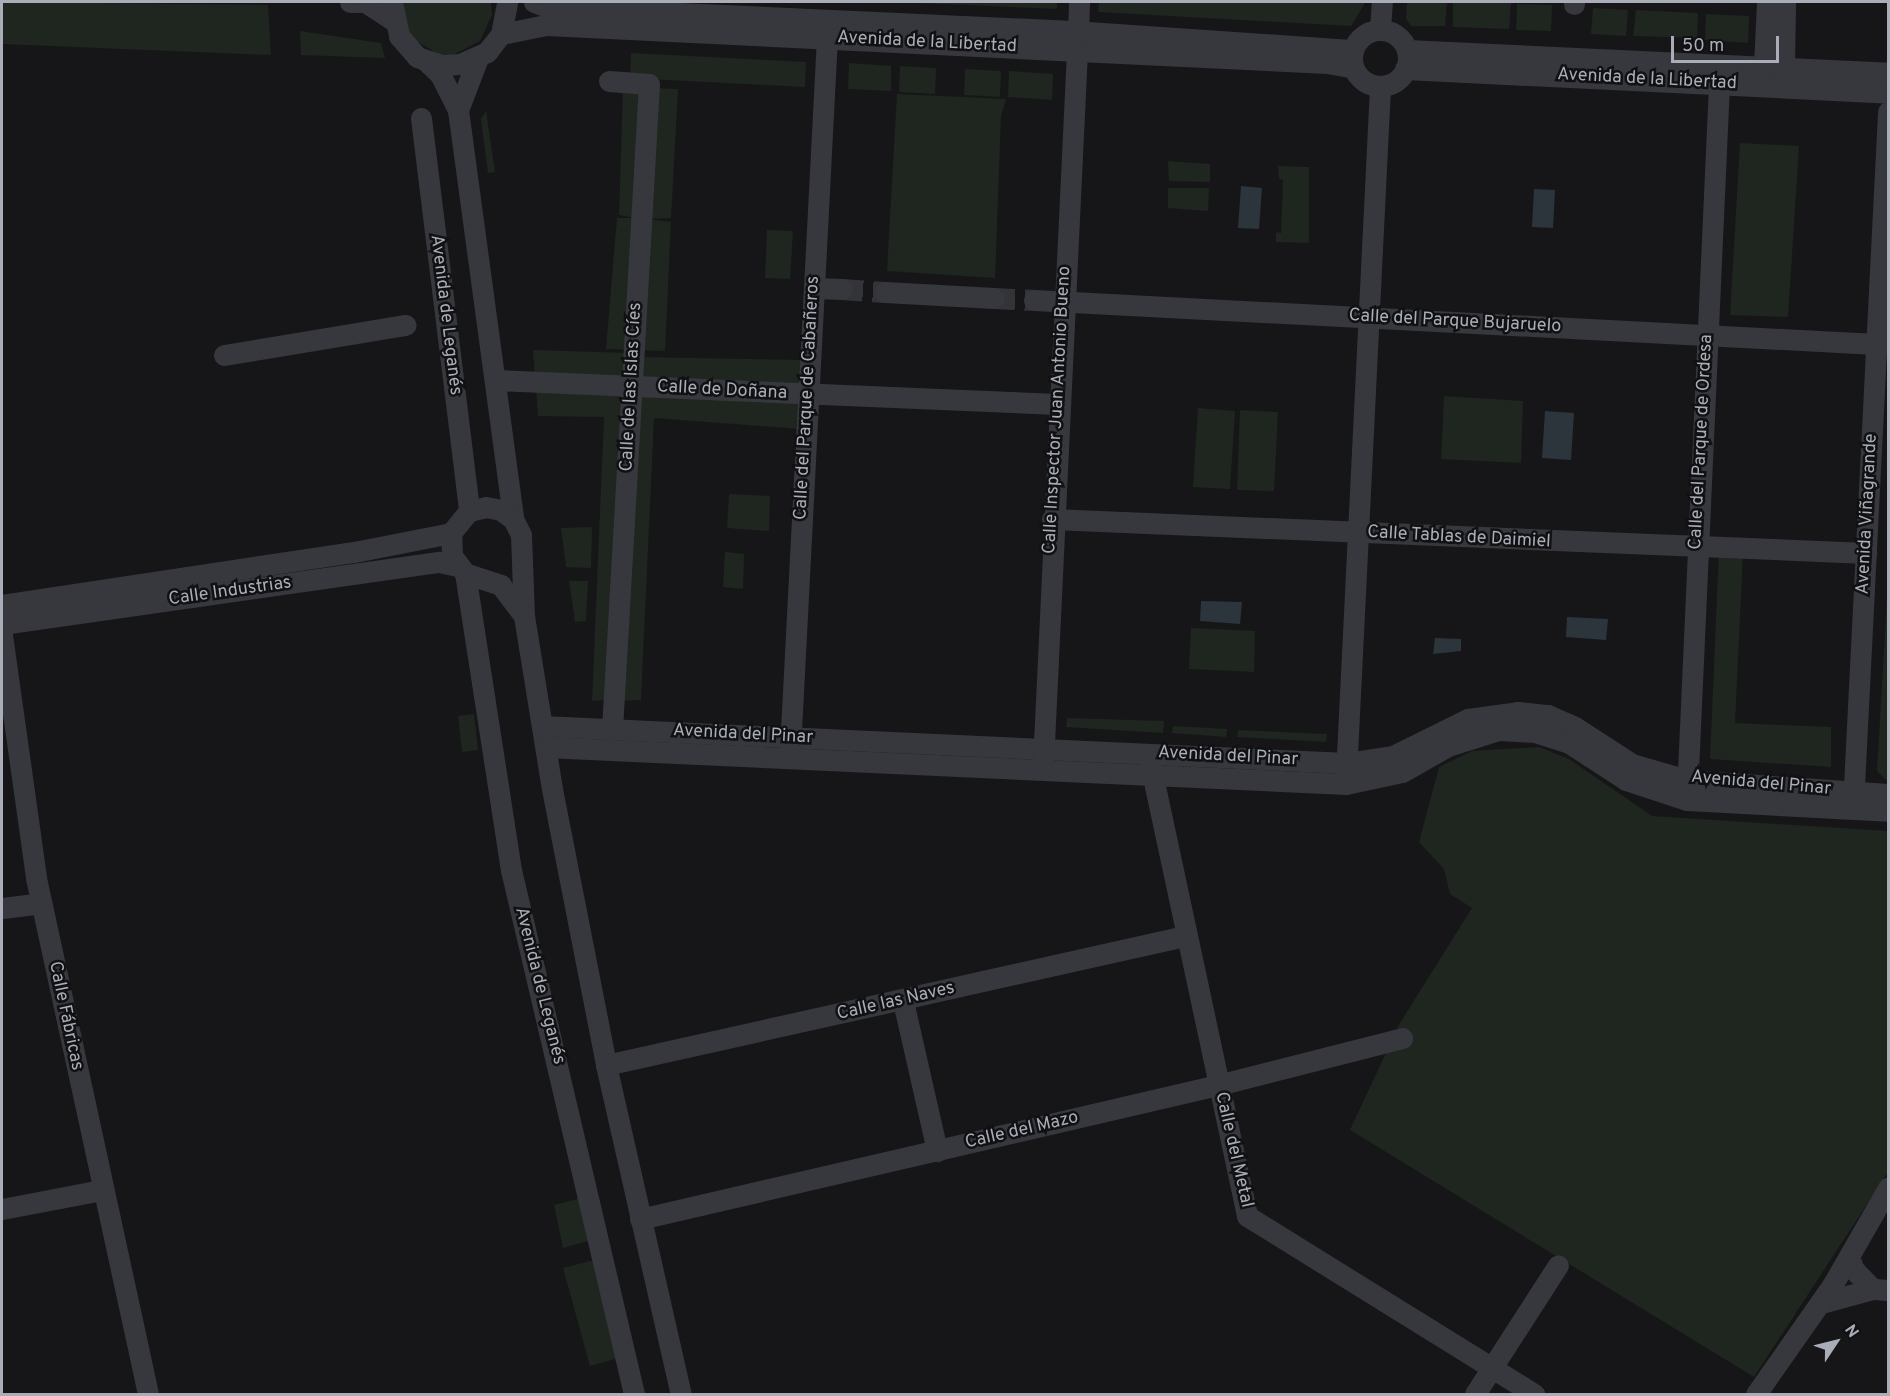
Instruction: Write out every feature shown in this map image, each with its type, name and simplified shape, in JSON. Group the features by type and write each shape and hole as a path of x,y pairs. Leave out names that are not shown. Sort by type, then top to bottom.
{"street":[{"path":"350,2 365,2 392,11 410,50 440,74 458,110 513,519 522,535 524,616 542,726 606,1065 681,1395"},
{"path":"458,110 478,58 501,34 507,2"},
{"name":"Avenida de la Libertad","path":"534,2 547,7 828,20 1077,41 1353,59"},
{"name":"Calle Inspector Juan Antonio Bueno","path":"1043,770 1057,404 1079,2"},
{"path":"1380,29 1382,2"},
{"path":"1767,2 1774,66"},
{"path":"1774,66 1785,2"},
{"name":"Avenida de la Libertad","path":"501,34 546,26 828,20"},
{"name":"Calle del Parque de Cabañeros","path":"790,748 828,20"},
{"path":"1380,29 1397,35 1406,60 1395,81 1380,86 1364,81 1353,59 1363,35 1380,29"},
{"path":"426,61 460,64 478,58"},
{"name":"Avenida de la Libertad","path":"1406,60 1774,66 1888,74"},
{"name":"Avenida de la Libertad","path":"1406,60 1719,84 1888,93"},
{"name":"Calle de las Islas Cíes","path":"609,81 649,84 612,729"},
{"name":"Calle del Parque de Ordesa","path":"1687,790 1696,543 1719,84"},
{"path":"1346,784 1380,86"},
{"name":"Avenida Viñagrande","path":"1853,800 1888,112"},
{"name":"Avenida de Leganés","path":"421,118 478,509"},
{"path":"814,288 842,289"},
{"path":"885,292 994,298"},
{"name":"Calle del Parque Bujaruelo","path":"1034,300 1876,344"},
{"path":"224,355 406,325"},
{"name":"Calle de Doñana","path":"495,380 1057,404"},
{"path":"506,471 478,509 451,533 452,556 468,573 501,585 524,616"},
{"path":"478,509 501,510 513,519"},
{"name":"Calle Tablas de Daimiel","path":"1052,519 1668,548 1696,543 1866,553"},
{"name":"Calle Industrias","path":"2,605 354,552 451,533"},
{"path":"468,573 499,578 513,568 521,553"},
{"name":"Calle Industrias","path":"2,624 440,562 468,573"},
{"name":"Avenida de Leganés","path":"468,573 511,870 634,1395"},
{"name":"Calle Fábricas","path":"2,635 41,903 148,1395"},
{"name":"Avenida del Pinar","path":"546,747 1044,749 1347,763 1393,756 1468,719 1518,712 1548,715 1575,727 1632,764 1687,790"},
{"name":"Avenida del Pinar","path":"542,726 612,729 790,748 1043,770 1346,784 1376,781 1401,772 1448,746 1498,730 1535,732 1569,743 1626,780 1687,790 1853,800 1888,794"},
{"name":"Calle del Metal","path":"1150,754 1151,775 1185,936 1245,1205 1253,1222 1534,1395"},
{"name":"Avenida del Pinar","path":"1853,800 1888,811"},
{"path":"2,908 41,903"},
{"name":"Calle las Naves","path":"606,1065 903,1001 1185,936"},
{"path":"903,1001 937,1151"},
{"name":"Calle del Mazo","path":"640,1219 1218,1085 1401,1038"},
{"path":"1756,1395 1821,1303 1888,1188"},
{"path":"2,1209 102,1190"},
{"path":"1849,1257 1854,1270 1881,1290"},
{"path":"1475,1395 1558,1265"},
{"path":"1821,1303 1881,1290"}],"shaded area":[{"path":"2,2 268,5 271,55 2,44"},
{"path":"403,2 491,2 492,15 480,41 453,55 438,54 413,39 405,26"},
{"path":"895,2 1057,2 1057,9"},
{"path":"1099,2 1365,3 1351,26 1098,12"},
{"path":"1407,2 1447,2 1445,26 1411,26 1406,19"},
{"path":"1453,2 1511,3 1509,29 1453,27"},
{"path":"1517,4 1552,5 1551,31 1516,30"},
{"path":"1593,8 1628,10 1626,36 1591,34"},
{"path":"1636,10 1698,13 1697,38 1633,36"},
{"path":"1706,14 1749,16 1748,43 1705,40"},
{"path":"300,31 381,43 385,58 301,55"},
{"path":"631,53 806,62 805,87 630,78"},
{"path":"849,63 891,66 891,91 848,89"},
{"path":"900,66 936,68 935,94 899,92"},
{"path":"965,69 1001,71 1000,97 964,95"},
{"path":"1009,71 1053,74 1052,100 1008,97"},
{"path":"623,87 678,89 671,218 647,219 671,222 665,351 606,349 617,218 635,218 619,215"},
{"path":"897,94 1006,99 1001,116 995,278 887,271"},
{"path":"486,111 495,172 488,173 481,119"},
{"path":"1740,143 1799,146 1788,317 1730,315"},
{"path":"1168,161 1210,164 1210,182 1169,181"},
{"path":"1278,166 1309,167 1309,243 1276,242 1276,232 1281,233 1283,180 1279,179"},
{"path":"1241,186 1262,188 1259,229 1238,228"},
{"path":"1168,188 1209,188 1208,211 1168,208"},
{"path":"1534,189 1555,190 1553,228 1532,227"},
{"path":"767,230 793,231 790,279 765,278"},
{"path":"533,350 630,353 629,383 535,377"},
{"path":"640,357 803,360 802,389 639,382"},
{"path":"536,388 627,392 610,700 592,701 604,417 538,416"},
{"path":"639,394 803,400 801,429 654,418 641,700 618,701"},
{"path":"1444,396 1523,401 1521,463 1441,459"},
{"path":"1198,408 1235,411 1230,489 1193,487"},
{"path":"1240,410 1278,412 1274,491 1237,490"},
{"path":"1545,411 1574,413 1571,460 1542,458"},
{"path":"729,494 770,496 769,531 727,528"},
{"path":"592,527 591,568 566,567 561,528"},
{"path":"1719,550 1743,552 1735,723 1831,727 1831,767 1710,759"},
{"path":"725,552 744,554 743,589 723,587"},
{"path":"569,581 588,581 586,621 575,622"},
{"path":"1888,581 1888,782 1877,771"},
{"path":"1201,601 1242,602 1240,624 1200,621"},
{"path":"1567,617 1608,619 1606,640 1566,637"},
{"path":"1191,628 1255,631 1254,672 1189,669"},
{"path":"1435,638 1461,639 1461,651 1433,654"},
{"path":"474,714 478,750 462,752 458,716"},
{"path":"1067,718 1164,721 1163,733 1066,727"},
{"path":"1173,726 1227,729 1226,737 1172,733"},
{"path":"1238,730 1327,734 1326,742 1237,737"},
{"path":"1539,747 1569,759 1652,816 1888,831 1888,1172 1754,1377 1350,1130 1400,1023 1472,908 1450,894 1444,869 1419,842 1439,767 1472,751"},
{"path":"581,1198 592,1240 563,1248 554,1205"},
{"path":"594,1260 619,1358 590,1366 563,1268"}],"tunnel":[{"path":"842,289 885,292"},
{"path":"994,298 1034,300"}]}
